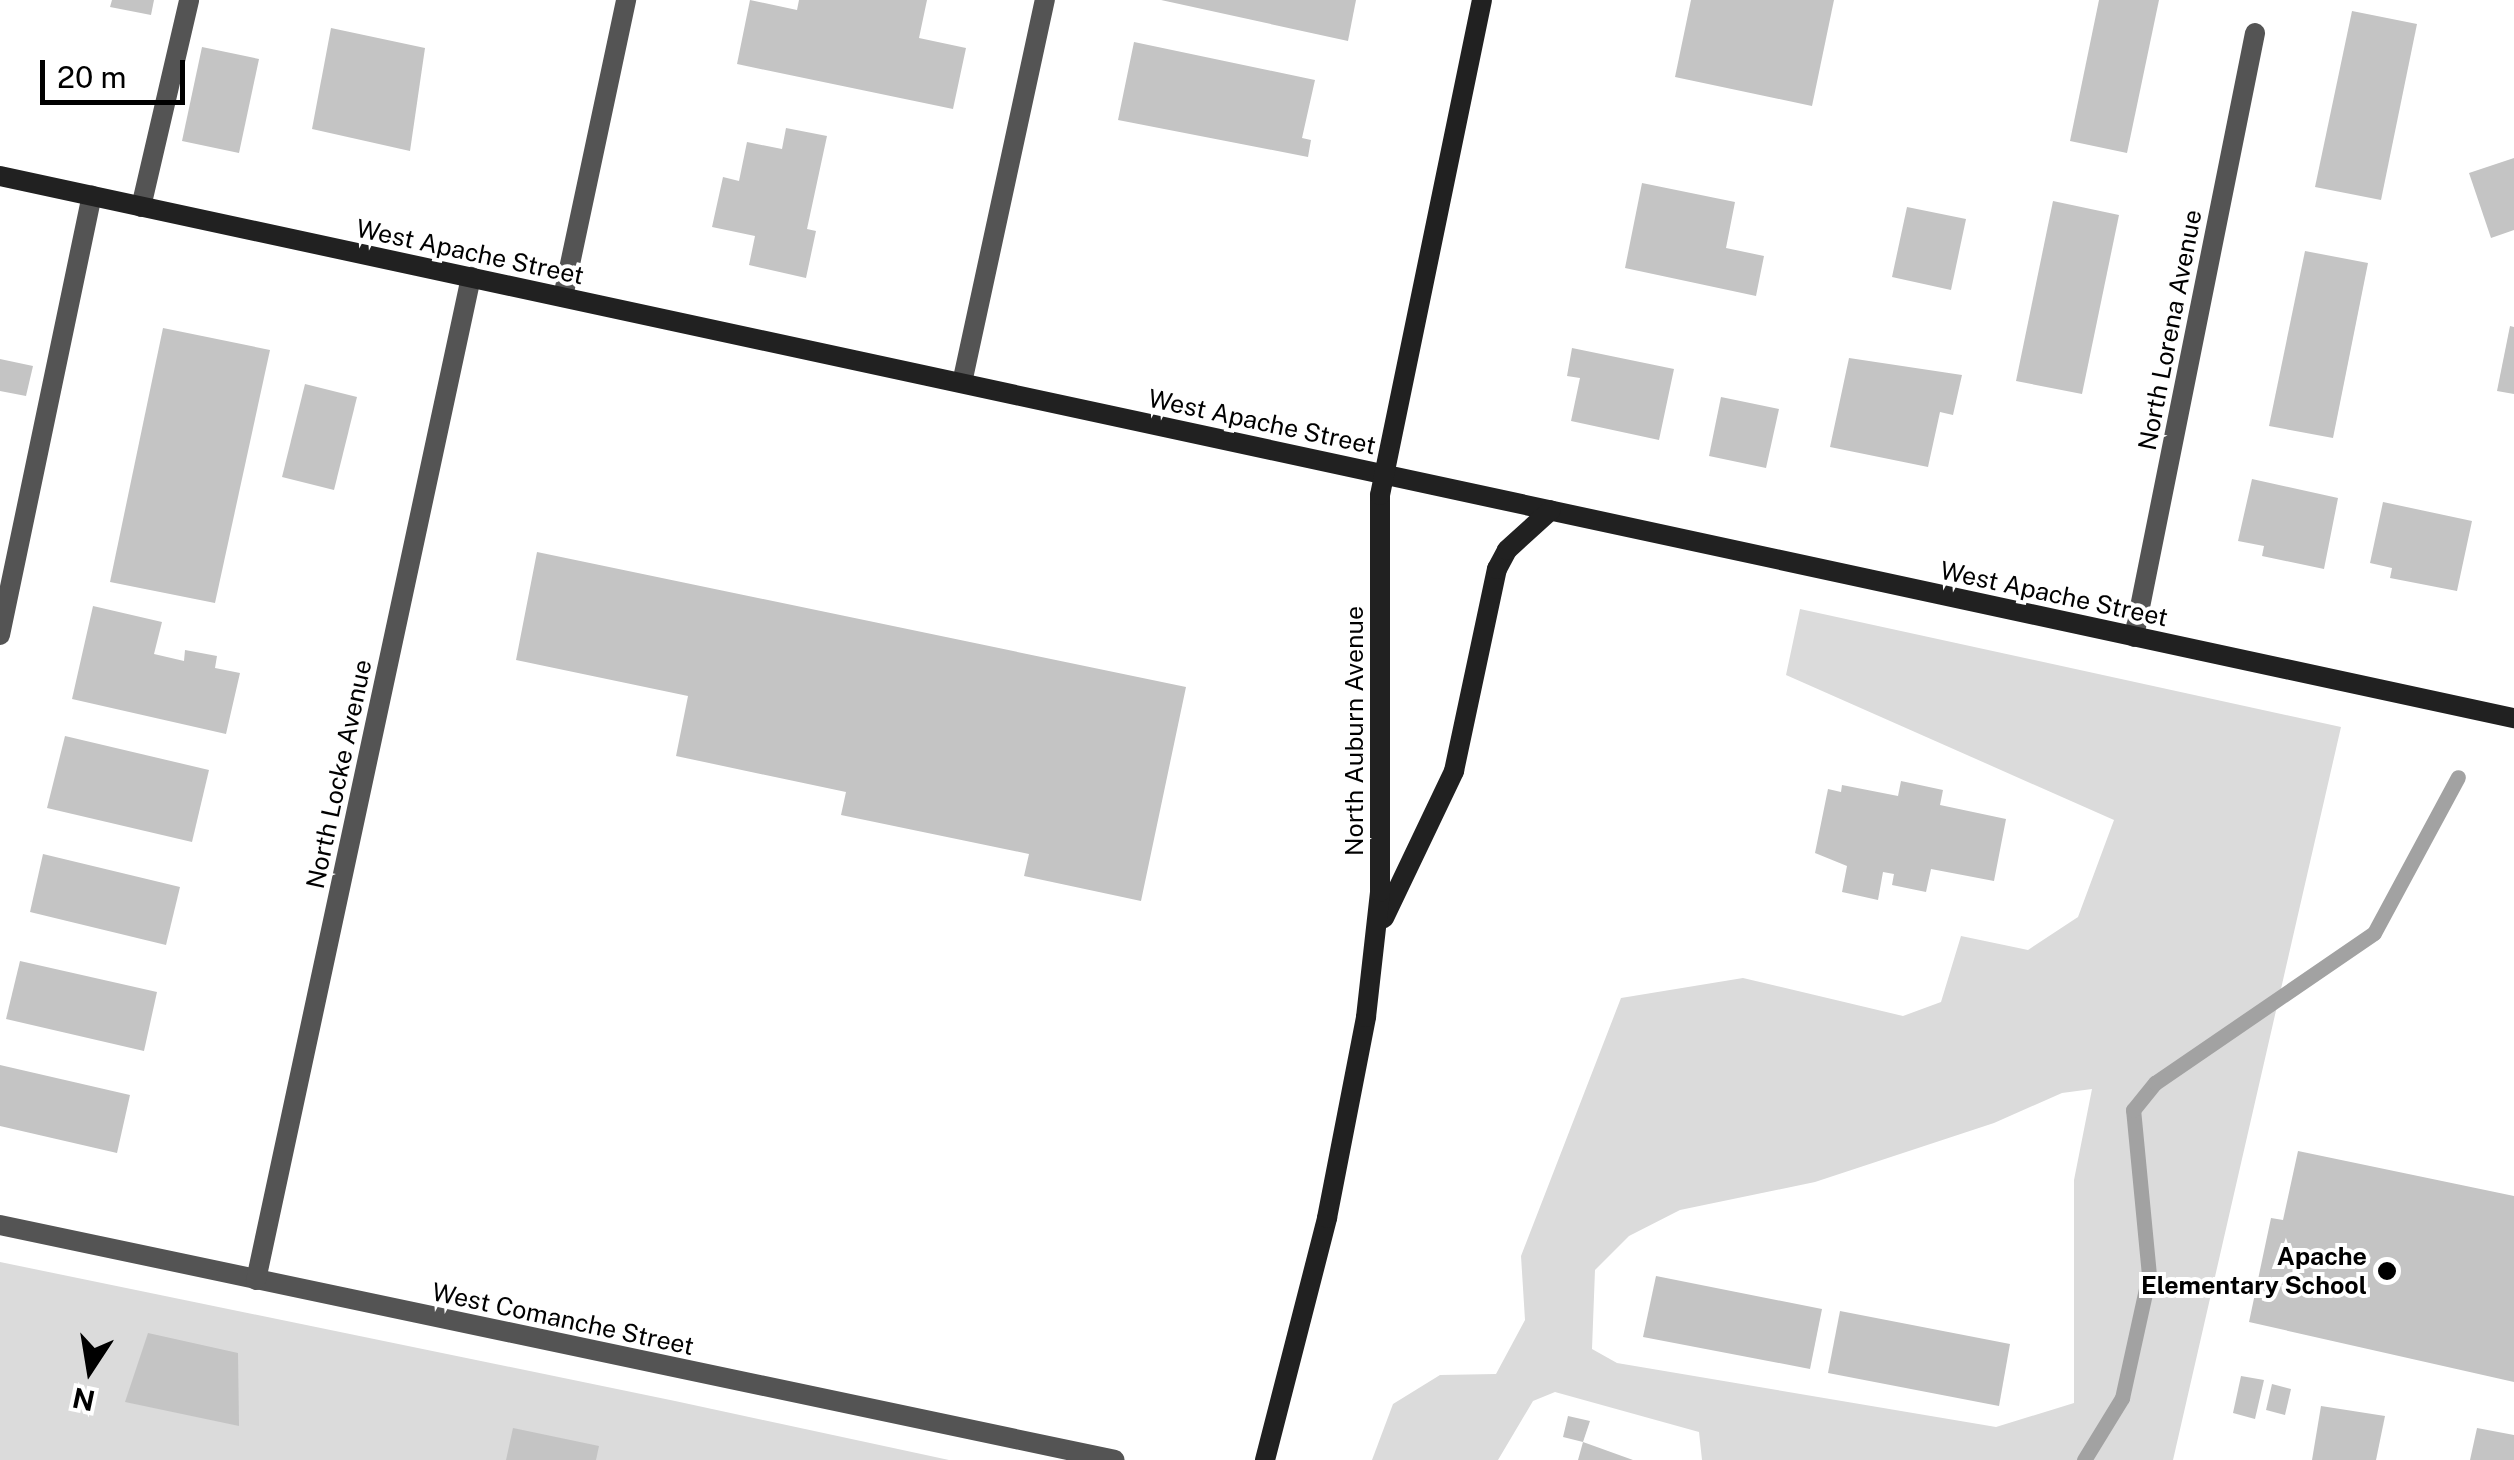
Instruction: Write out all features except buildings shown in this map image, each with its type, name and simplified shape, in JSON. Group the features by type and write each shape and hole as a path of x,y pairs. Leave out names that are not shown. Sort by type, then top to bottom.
{"main road":[{"name":"North Auburn Avenue","path":"1265,1460 1327,1218 1379,929 1377,519 1383,474 1482,0"},
{"name":"West Apache Street","path":"0,176 2514,718"},
{"path":"1379,929 1454,771 1498,569 1507,550 1551,510"}],"street":[{"path":"141,206 189,0"},
{"path":"563,297 626,0"},
{"path":"962,382 1045,0"},
{"name":"North Lorena Avenue","path":"2134,636 2254,34"},
{"path":"0,635 92,196"},
{"name":"North Locke Avenue","path":"256,1280 471,277"},
{"name":"West Comanche Street","path":"0,1226 1116,1460"}],"shaded area":[{"path":"1800,609 2341,727 2173,1460 1702,1460 1699,1432 1555,1392 1533,1401 1498,1460 1372,1460 1393,1404 1440,1375 1496,1374 1525,1320 1521,1256 1621,998 1743,978 1903,1016 1941,1002 1961,936 2028,950 2078,917 2114,820 1786,675","holes":["2092,1089 2074,1180 2074,1403 1996,1427 1617,1363 1592,1349 1595,1270 1629,1236 1680,1210 1815,1182 1994,1123 2062,1093"]},
{"path":"0,1262 675,1401 949,1460 0,1460"}],"waterway":[{"path":"2084,1460 2122,1398 2149,1275 2133,1110 2155,1083 2374,933 2458,777"}],"place":[{"name":"Apache Elementary School","path":"2387,1271"}]}
